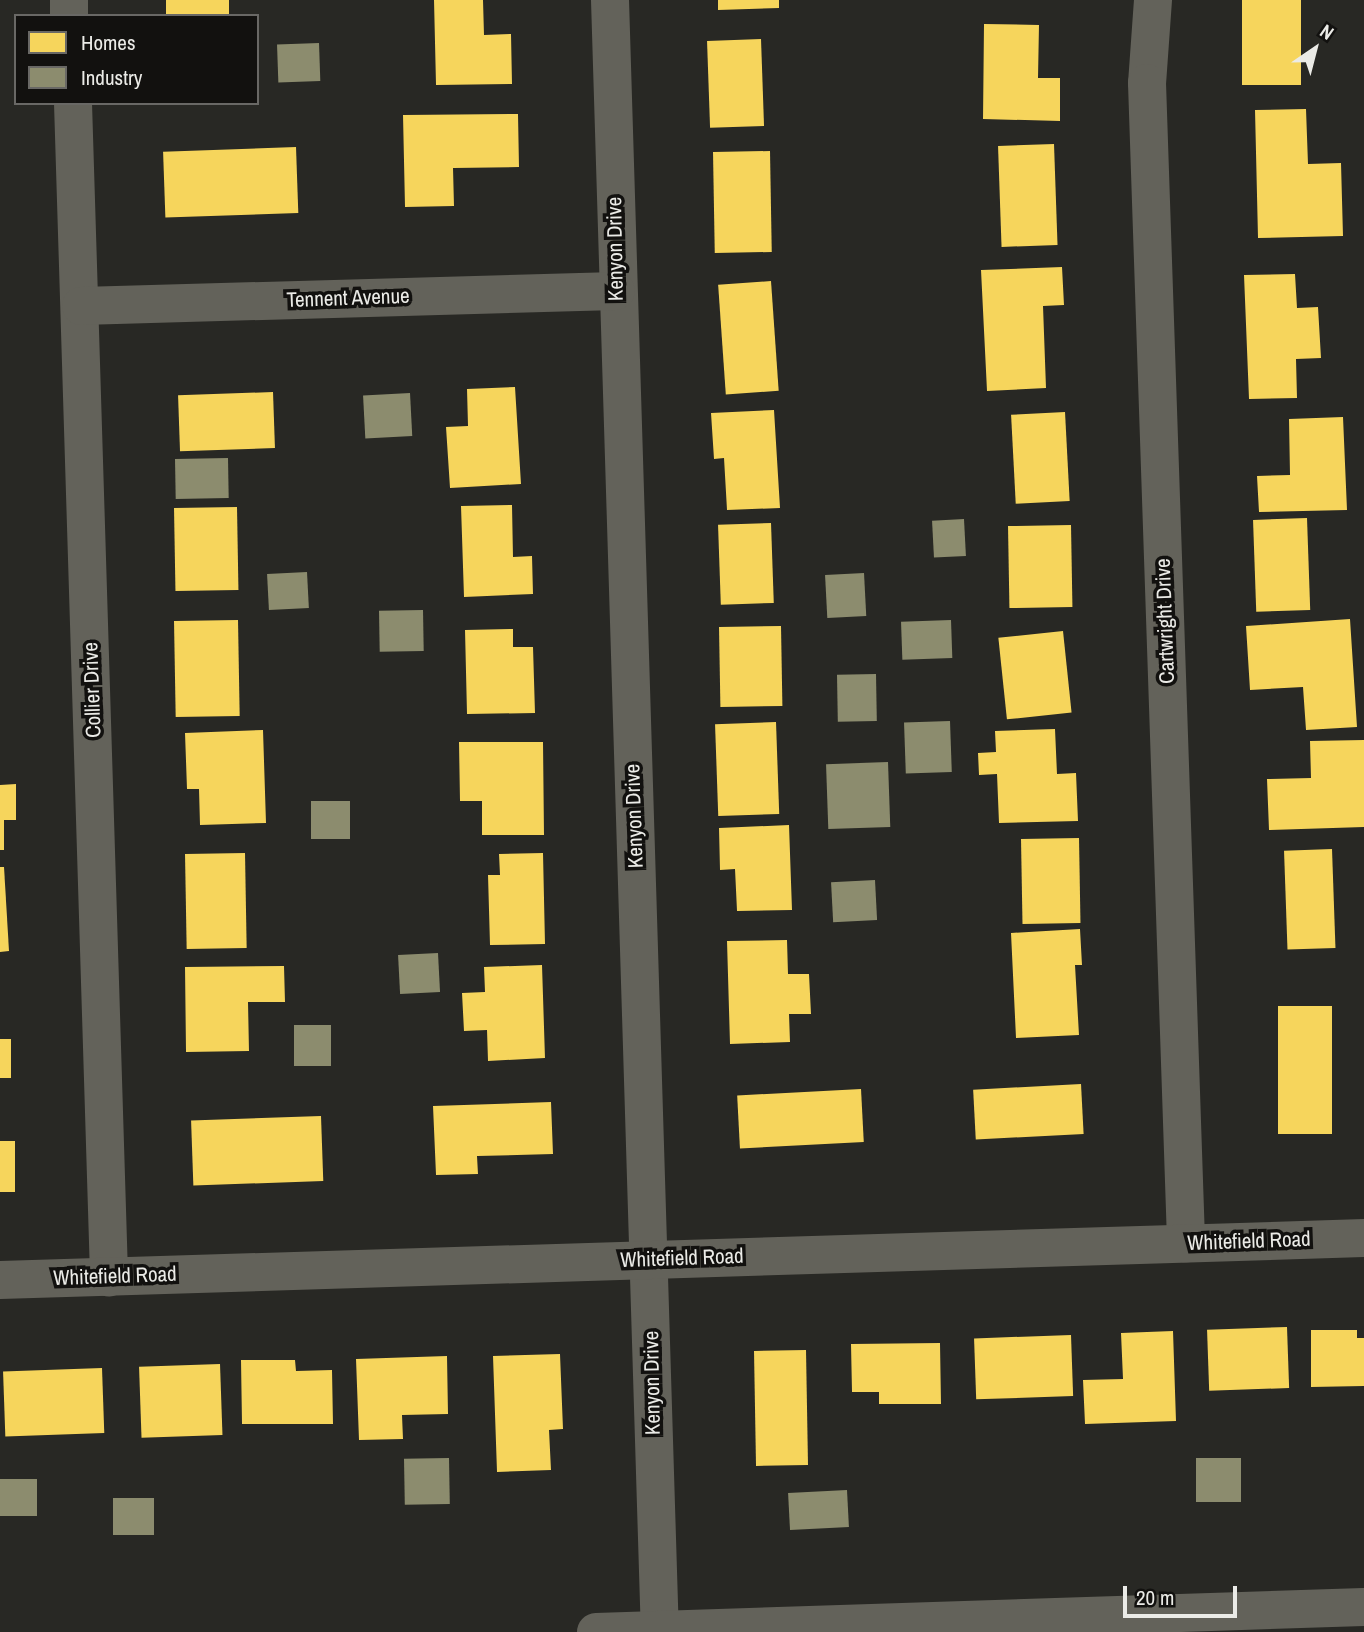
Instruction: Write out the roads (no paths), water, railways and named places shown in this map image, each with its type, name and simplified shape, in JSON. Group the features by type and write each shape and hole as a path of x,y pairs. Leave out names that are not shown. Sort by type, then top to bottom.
{"street":[{"name":"Kenyon Drive","path":"610,0 616,291 650,1259 660,1631"},
{"name":"Cartwright Drive","path":"1153,0 1147,83 1186,1243"},
{"name":"Collier Drive","path":"73,105 109,1277"},
{"name":"Tennent Avenue","path":"81,306 616,291"},
{"name":"Whitefield Road","path":"0,1280 1364,1238"},
{"path":"596,1632 1364,1607"}]}
